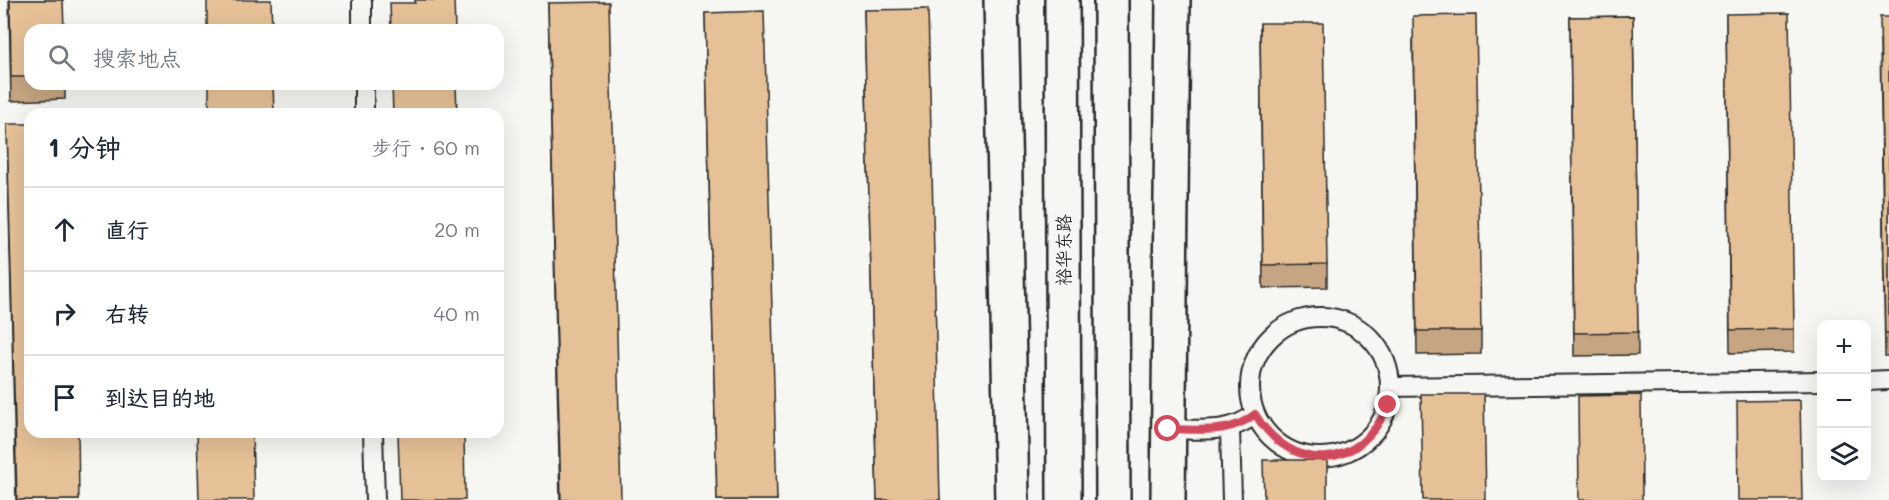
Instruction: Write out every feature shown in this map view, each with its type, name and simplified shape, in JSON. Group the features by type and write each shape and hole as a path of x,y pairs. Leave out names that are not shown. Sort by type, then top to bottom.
{"street":[{"path":"1002,0 1012,500"},
{"name":"裕华东路","path":"1062,0 1064,500"},
{"path":"1111,0 1113,500"},
{"path":"1168,500 1173,0"}],"lane":[{"path":"362,2 362,24"},
{"path":"364,90 364,108"},
{"path":"1319,316 1338,318 1356,326 1371,338 1382,352 1389,369 1391,387 1388,405 1381,422 1370,437 1342,454 1310,457 1294,453 1279,445 1265,431 1255,414 1250,395 1251,376 1256,357 1267,341 1281,328 1299,319 1319,316"},
{"path":"1871,381 1889,380"},
{"path":"1391,387 1817,381"},
{"path":"1168,429 1230,429 1242,425 1255,414"},
{"path":"1230,429 1232,500"},
{"path":"373,438 375,500"}],"building":[{"path":"10,0 63,0 64,24 24,24 24,77 11,77"},
{"path":"207,0 271,0 272,24 207,24"},
{"path":"415,0 454,0 455,24 391,24 390,3 415,3"},
{"path":"609,2 621,500 561,500 548,3"},
{"path":"928,9 940,500 877,500 864,10"},
{"path":"764,11 777,500 717,500 705,13"},
{"path":"1789,13 1794,329 1730,330 1726,14"},
{"path":"1476,15 1481,331 1417,331 1413,16"},
{"path":"1633,16 1638,332 1574,333 1570,17"},
{"path":"1880,17 1889,17 1889,333 1885,333"},
{"path":"1260,23 1323,23 1327,264 1263,265"},
{"path":"209,90 273,90 274,108 209,108"},
{"path":"392,90 456,90 457,108 393,108"},
{"path":"7,124 24,124 24,438 78,438 79,500 17,500"},
{"path":"1421,394 1484,394 1486,500 1423,500"},
{"path":"1641,395 1642,500 1579,500 1578,396"},
{"path":"1800,400 1802,500 1738,500 1737,401"},
{"path":"197,438 252,438 254,500 199,500"},
{"path":"398,438 464,438 465,500 400,500"},
{"path":"1263,460 1327,460 1327,500 1264,500"}],"route":[{"path":"1168,429 1230,429 1242,425 1255,414 1265,431 1279,445 1294,453 1326,458 1357,447 1370,437 1381,422 1388,405"}]}
